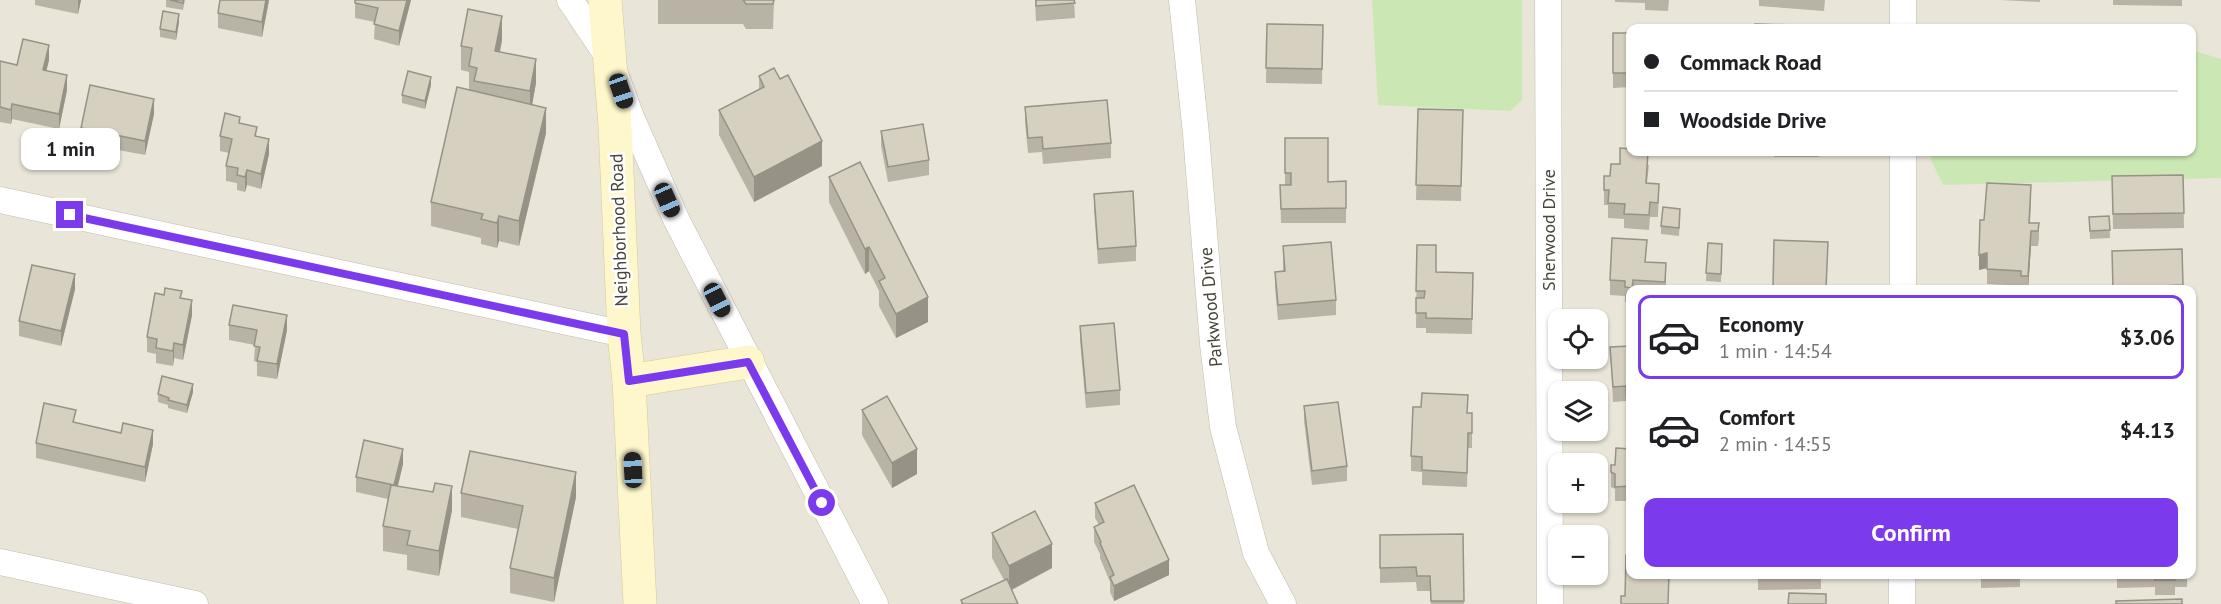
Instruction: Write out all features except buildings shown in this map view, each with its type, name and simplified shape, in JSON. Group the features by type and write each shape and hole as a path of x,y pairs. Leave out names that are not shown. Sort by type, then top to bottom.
{"main road":[{"name":"Neighborhood Road","path":"605,0 616,137 624,334 629,381 640,604"},
{"path":"629,381 748,362"}],"street":[{"path":"570,0 609,58 631,117 676,219 875,604"},
{"name":"Parkwood Drive","path":"1182,0 1196,134 1213,344 1223,428 1256,553 1283,604"},
{"name":"Sherwood Drive","path":"1548,0 1550,604"},
{"path":"1903,0 1903,24"},
{"path":"1902,285 1903,156"},
{"path":"0,200 624,334"},
{"path":"0,562 195,604"},
{"path":"1902,579 1902,604"}],"shaded area":[{"path":"0,0 2221,0 2221,604 0,604"}],"green space":[{"path":"1372,0 1522,0 1522,100 1510,111 1378,105"},
{"path":"2196,51 2221,59 2221,178 1943,185 1931,156 2196,156"}],"route":[{"path":"70,215 624,334 629,381 748,362 822,503"}]}
